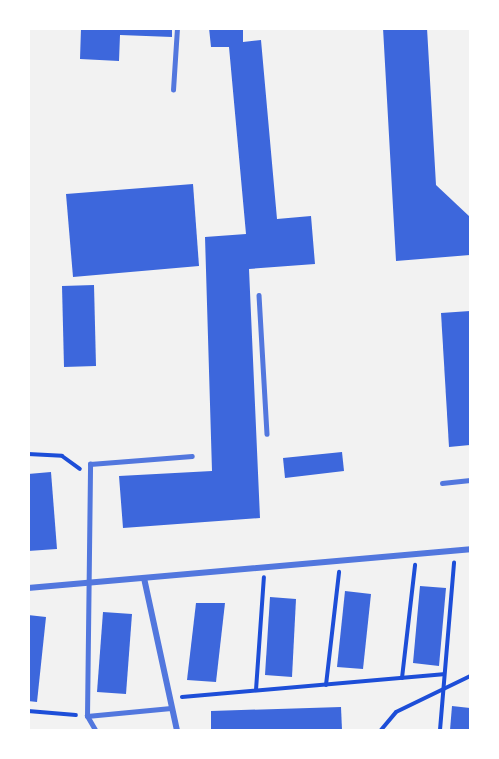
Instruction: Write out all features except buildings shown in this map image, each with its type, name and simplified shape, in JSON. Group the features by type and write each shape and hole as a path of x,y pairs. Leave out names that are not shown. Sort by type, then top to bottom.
{"street":[{"path":"28,588 471,549"},
{"path":"144,578 177,730"}],"lane":[{"path":"173,90 177,28"},
{"path":"259,295 267,434"},
{"path":"95,730 87,716 93,583 90,464 192,456"},
{"path":"442,483 471,480"},
{"path":"87,716 171,708"}],"path":[{"path":"28,454 62,456 80,469"},
{"path":"440,730 441,690 455,550"},
{"path":"402,678 416,553"},
{"path":"326,685 341,560"},
{"path":"256,690 265,567"},
{"path":"169,698 443,674"},
{"path":"381,730 396,712 471,676"},
{"path":"28,711 87,716"}]}
